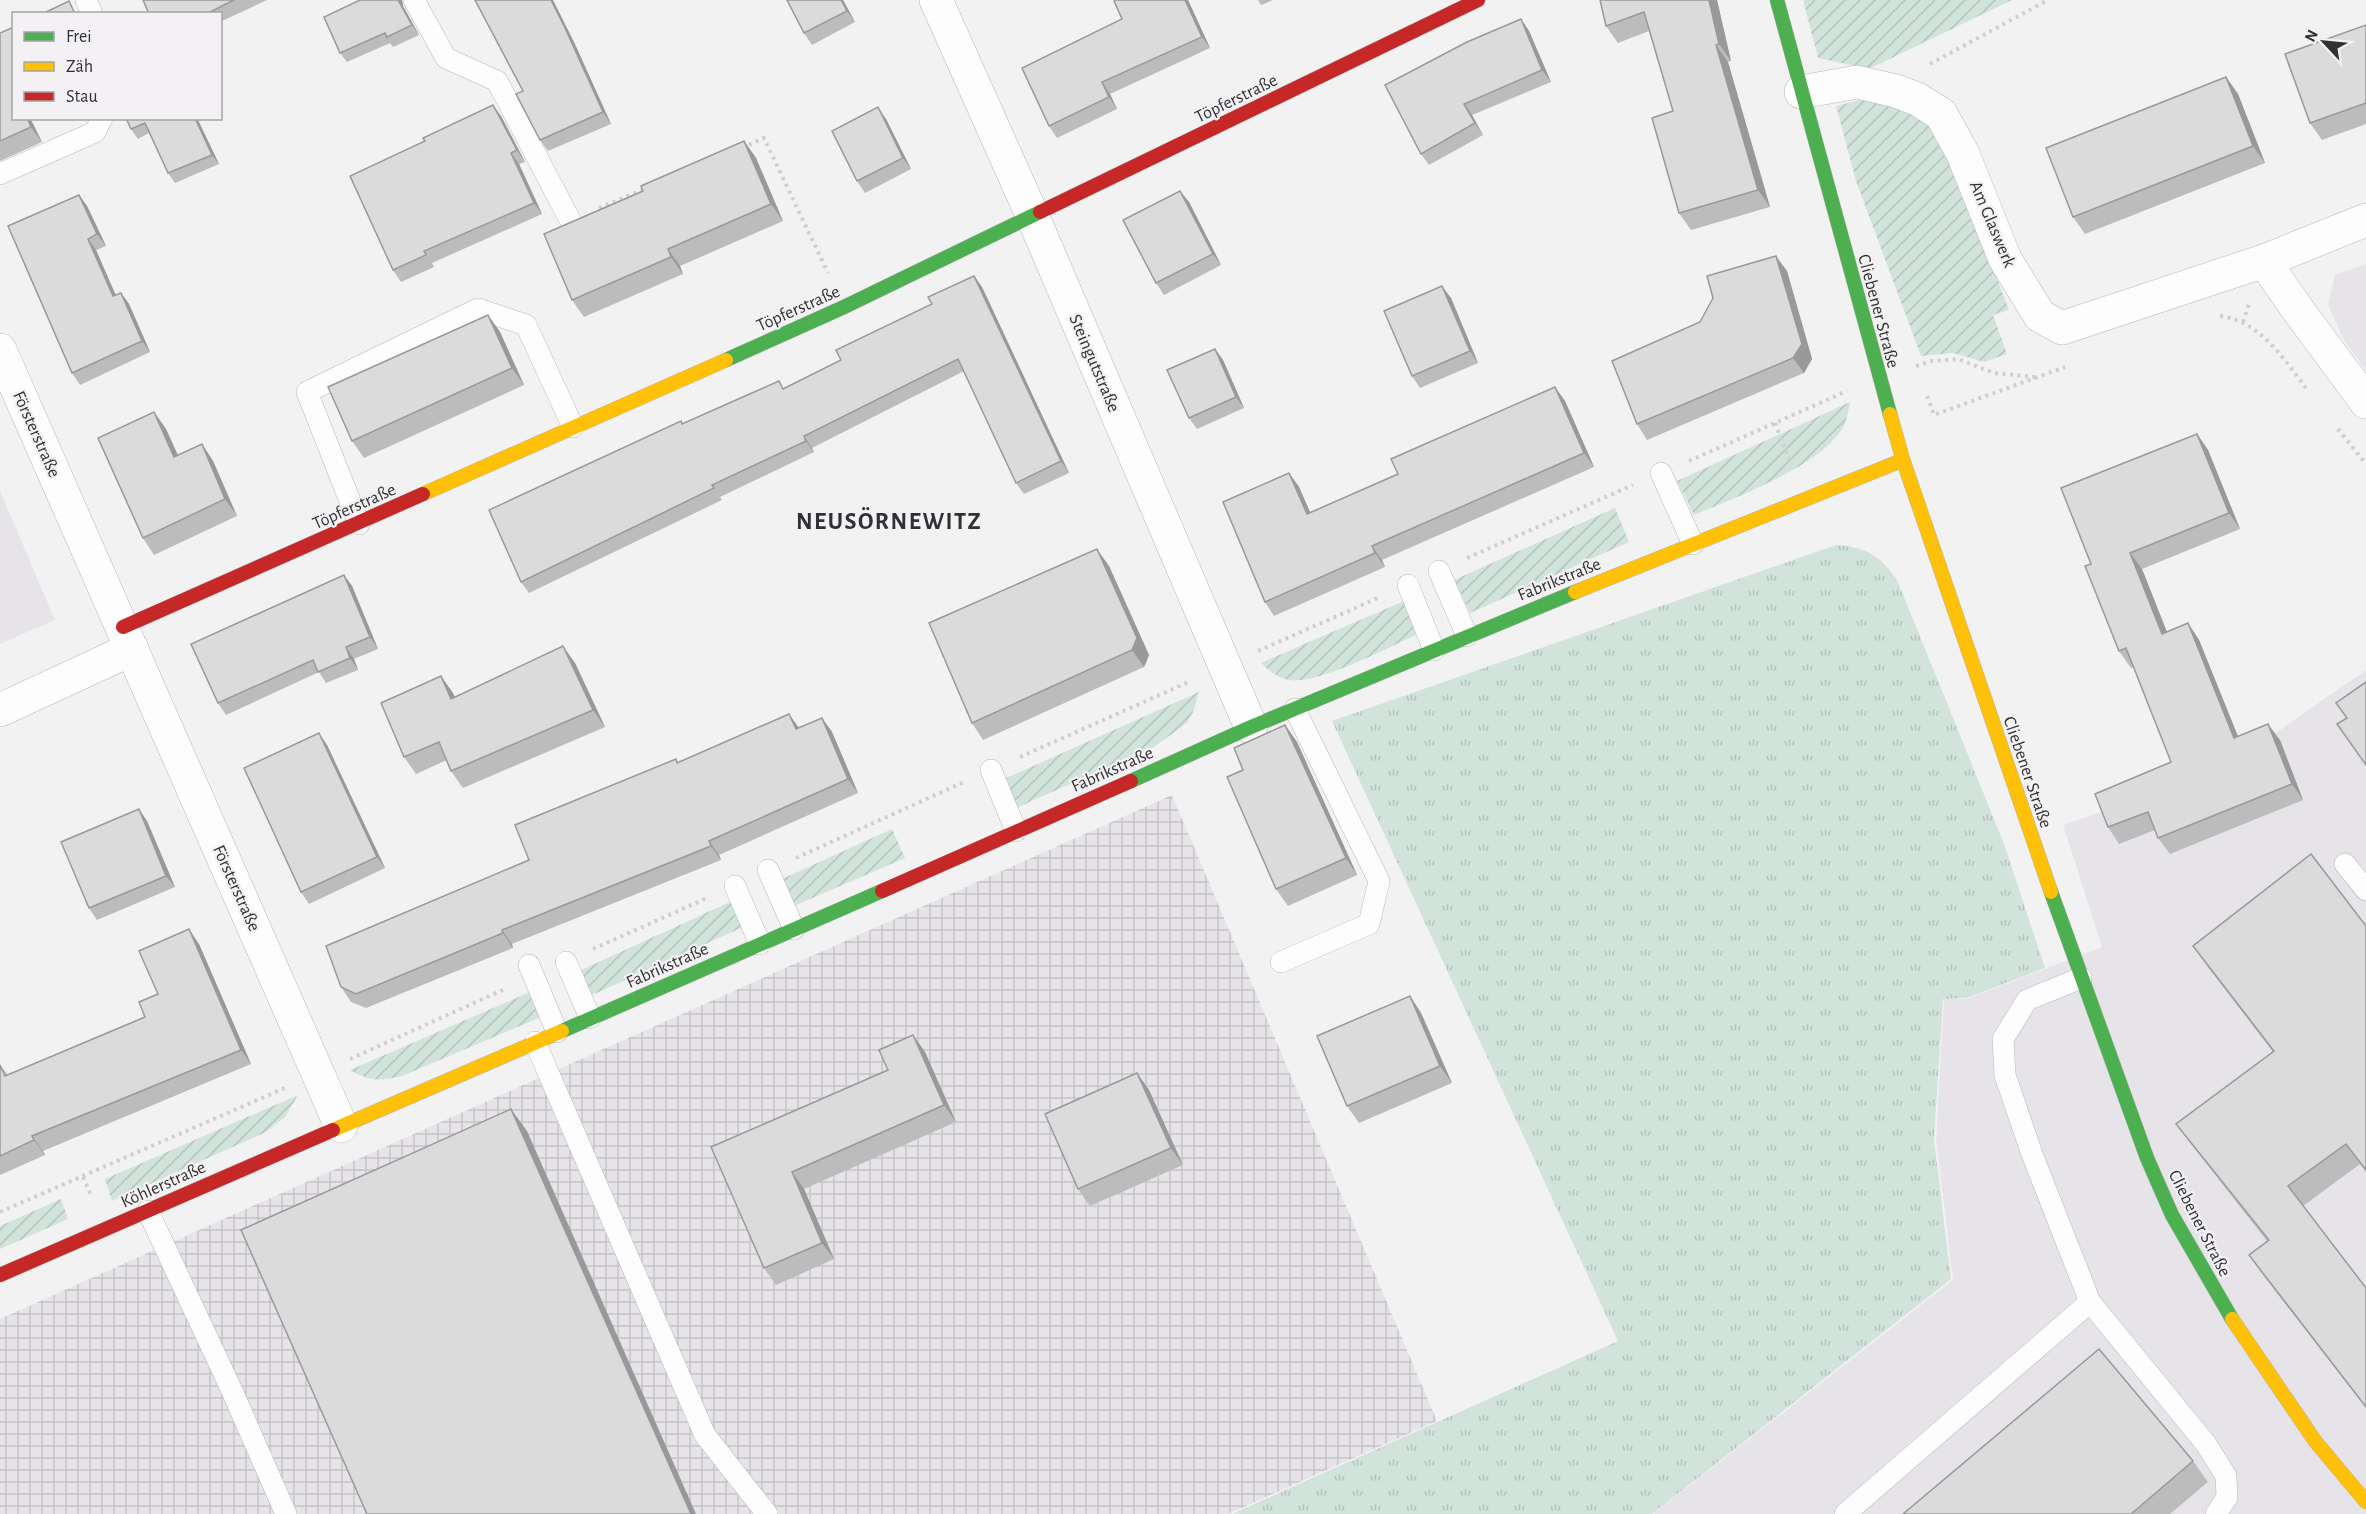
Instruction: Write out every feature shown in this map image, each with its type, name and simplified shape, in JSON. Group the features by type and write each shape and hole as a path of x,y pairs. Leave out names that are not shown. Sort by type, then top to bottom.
{"street":[{"name":"Steingutstraße","path":"936,0 1033,217 1251,727"},
{"name":"Töpferstraße","path":"128,638 359,524 844,307 1478,0"},
{"name":"Cliebener Straße","path":"1777,0 1903,460 2081,978 2147,1158 2172,1215 2204,1274 2271,1379 2315,1441 2366,1502"},
{"name":"Am Glaswerk","path":"1801,92 1857,82 1896,91 1917,99 1941,114 1963,154 2005,259 2040,316 2062,328 2264,261 2366,220"},
{"path":"2264,261 2366,402"},
{"name":"Försterstraße","path":"0,350 341,1126"},
{"name":"Fabrikstraße","path":"341,1126 1251,727 1467,636 1903,460"},
{"path":"0,710 128,638"},
{"name":"Köhlerstraße","path":"0,1275 341,1126"}],"lane":[{"path":"414,0 446,57 497,81 570,220"},
{"path":"0,174 95,132 101,120"},
{"path":"359,524 307,392 477,309 526,325 573,427"},
{"path":"1661,473 1693,544"},
{"path":"1439,570 1467,636"},
{"path":"1408,585 1434,650"},
{"path":"1281,962 1369,924 1378,881 1295,709"},
{"path":"991,770 1016,831"},
{"path":"2345,864 2366,890"},
{"path":"768,870 794,929"},
{"path":"735,886 760,944"},
{"path":"566,962 590,1018"},
{"path":"531,971 558,1032"},
{"path":"2081,978 2027,1000 2003,1039 2005,1075 2032,1154 2090,1302 2206,1444 2226,1476 2228,1497 2216,1514"},
{"path":"535,1042 705,1435 767,1514"},
{"path":"148,1211 233,1393 286,1514"},
{"path":"1845,1514 2090,1302"}],"path":[{"path":"1896,91 1929,65 2048,0"},
{"path":"732,152 764,138 844,307"},
{"path":"570,220 656,184"},
{"path":"2211,315 2243,322 2258,333 2274,346 2307,389"},
{"path":"1918,376 1914,367 1932,361 1958,359 1994,373 2016,377 2036,377"},
{"path":"1922,386 1934,415 2069,365"},
{"path":"1439,570 1879,377"},
{"path":"1774,423 1805,499"},
{"path":"2333,423 2366,464"},
{"path":"768,870 1408,585"},
{"path":"566,962 735,886"},
{"path":"0,1212 317,1073 531,971"}],"shaded area":[{"path":"2366,264 2366,371 2344,340 2328,305 2335,275"},
{"path":"0,491 55,620 0,644"},
{"path":"2366,670 2366,1514 1653,1514 1953,1280 1936,1139 1944,999 1967,999 2102,947 2063,825 2245,754"},
{"path":"1172,795 1437,1421 1228,1514 0,1514 0,1319"}],"green space":[{"path":"1803,0 2012,0 1869,69 1818,58"},
{"path":"1860,100 1888,103 1910,112 1929,126 1952,161 2009,310 1993,315 2007,354 1984,362 1953,353 1921,356 1856,181 1836,106"},
{"path":"1850,402 1842,429 1831,443 1815,456 1774,480 1694,515 1677,481"},
{"path":"1615,508 1629,542 1470,613 1454,580"},
{"path":"1836,545 1856,548 1872,554 1886,566 1898,582 2004,844 2045,968 1967,998 1943,999 1934,1139 1951,1279 1652,1514 1232,1514 1618,1341 1332,721"},
{"path":"1404,601 1418,634 1354,664 1317,677 1289,680 1274,674 1261,663"},
{"path":"1199,692 1187,723 1154,747 1016,808 1004,779"},
{"path":"892,829 905,858 794,906 782,879"},
{"path":"732,901 743,927 590,996 579,971"},
{"path":"530,992 541,1017 402,1076 376,1079 364,1077 350,1070"},
{"path":"298,1095 285,1117 266,1132 112,1201 105,1179"},
{"path":"61,1199 68,1219 0,1249 0,1226"}],"building":[{"path":"143,0 234,0 210,12 148,12"},
{"path":"360,0 398,0 412,25 387,37 385,33 340,53 324,17"},
{"path":"475,0 551,0 603,112 540,140 516,94 523,91"},
{"path":"787,0 841,0 847,11 804,33"},
{"path":"1115,0 1185,0 1202,37 1102,82 1109,97 1049,126 1022,68 1122,19"},
{"path":"1600,0 1709,0 1719,44 1716,45 1758,190 1679,213 1652,118 1673,111 1644,12 1606,26"},
{"path":"69,1 74,12 46,12"},
{"path":"1521,19 1542,70 1464,104 1475,123 1421,154 1385,85 1467,42"},
{"path":"2366,25 2366,103 2310,123 2285,54"},
{"path":"12,28 12,120 28,120 31,127 0,141 0,33"},
{"path":"2226,77 2253,146 2073,217 2046,148"},
{"path":"493,105 517,150 511,153 534,203 424,251 426,255 393,270 350,176 425,141 423,138"},
{"path":"878,107 903,158 857,181 832,131"},
{"path":"127,120 196,120 212,155 168,173 145,123 131,129"},
{"path":"744,141 771,204 668,249 671,257 572,300 544,234 643,191 641,186"},
{"path":"1180,191 1213,254 1156,283 1123,220"},
{"path":"79,195 97,234 88,239 113,296 121,293 142,341 72,373 8,226"},
{"path":"1776,256 1802,344 1793,358 1637,424 1612,361 1700,322 1713,298 1707,276"},
{"path":"974,276 1061,461 1016,483 958,359 804,436 806,441 712,485 714,488 521,582 489,510 681,421 682,424 779,381 783,389 841,360 836,350 932,304 928,297"},
{"path":"1442,286 1470,351 1412,376 1384,311"},
{"path":"488,315 512,368 352,441 328,387"},
{"path":"1215,349 1236,397 1189,418 1167,370"},
{"path":"1555,387 1584,453 1372,546 1375,553 1265,602 1223,502 1289,473 1307,514 1398,474 1391,459"},
{"path":"154,412 174,457 202,444 225,499 143,538 98,438"},
{"path":"2197,434 2229,513 2130,553 2162,634 2188,623 2234,738 2268,724 2292,784 2158,838 2148,812 2108,827 2095,794 2171,762 2126,648 2119,651 2085,566 2091,564 2061,488"},
{"path":"1097,549 1137,638 1132,650 972,723 929,623"},
{"path":"344,575 370,637 346,647 350,658 318,672 313,660 218,703 191,644"},
{"path":"563,646 593,710 451,771 439,742 404,757 381,703 441,676 451,699"},
{"path":"2366,682 2366,765 2337,724 2347,718 2336,703"},
{"path":"789,714 796,729 822,718 848,779 709,841 711,846 502,930 503,933 356,994 341,987 326,946 529,860 515,825 676,759 677,763"},
{"path":"1285,725 1346,858 1276,889 1227,777 1243,770 1234,748"},
{"path":"319,733 377,857 301,892 244,768"},
{"path":"139,809 166,876 89,908 61,842"},
{"path":"2311,854 2366,926 2366,1170 2346,1144 2288,1186 2366,1288 2366,1407 2249,1255 2269,1240 2176,1124 2274,1051 2193,946"},
{"path":"189,929 241,1050 32,1136 34,1140 0,1156 0,1065 5,1076 145,1017 139,1002 158,994 139,951"},
{"path":"1410,996 1440,1066 1347,1106 1317,1036"},
{"path":"913,1035 944,1105 792,1172 822,1243 764,1268 711,1147 888,1070 879,1050"},
{"path":"1137,1073 1171,1148 1078,1189 1045,1114"},
{"path":"511,1109 691,1514 367,1514 241,1230"},
{"path":"2099,1349 2193,1461 2131,1514 1903,1514"}],"traffic: fast":[{"path":"1777,0 1890,414"},
{"path":"726,360 844,307 1040,212"},
{"path":"1131,781 1251,727 1575,592"},
{"path":"562,1031 882,891"},
{"path":"2051,892 2147,1158 2172,1215 2232,1319"}],"traffic: slow":[{"path":"423,494 726,360"},
{"path":"1890,414 1903,460 2051,892"},
{"path":"1575,592 1903,460"},
{"path":"333,1130 562,1031"},
{"path":"2232,1319 2315,1441 2366,1502"}],"traffic: jam":[{"path":"1040,212 1478,0"},
{"path":"123,627 423,494"},
{"path":"882,891 1131,781"},
{"path":"0,1275 333,1130"}],"district":[{"name":"NEUSÖRNEWITZ","path":"889,521"}]}
